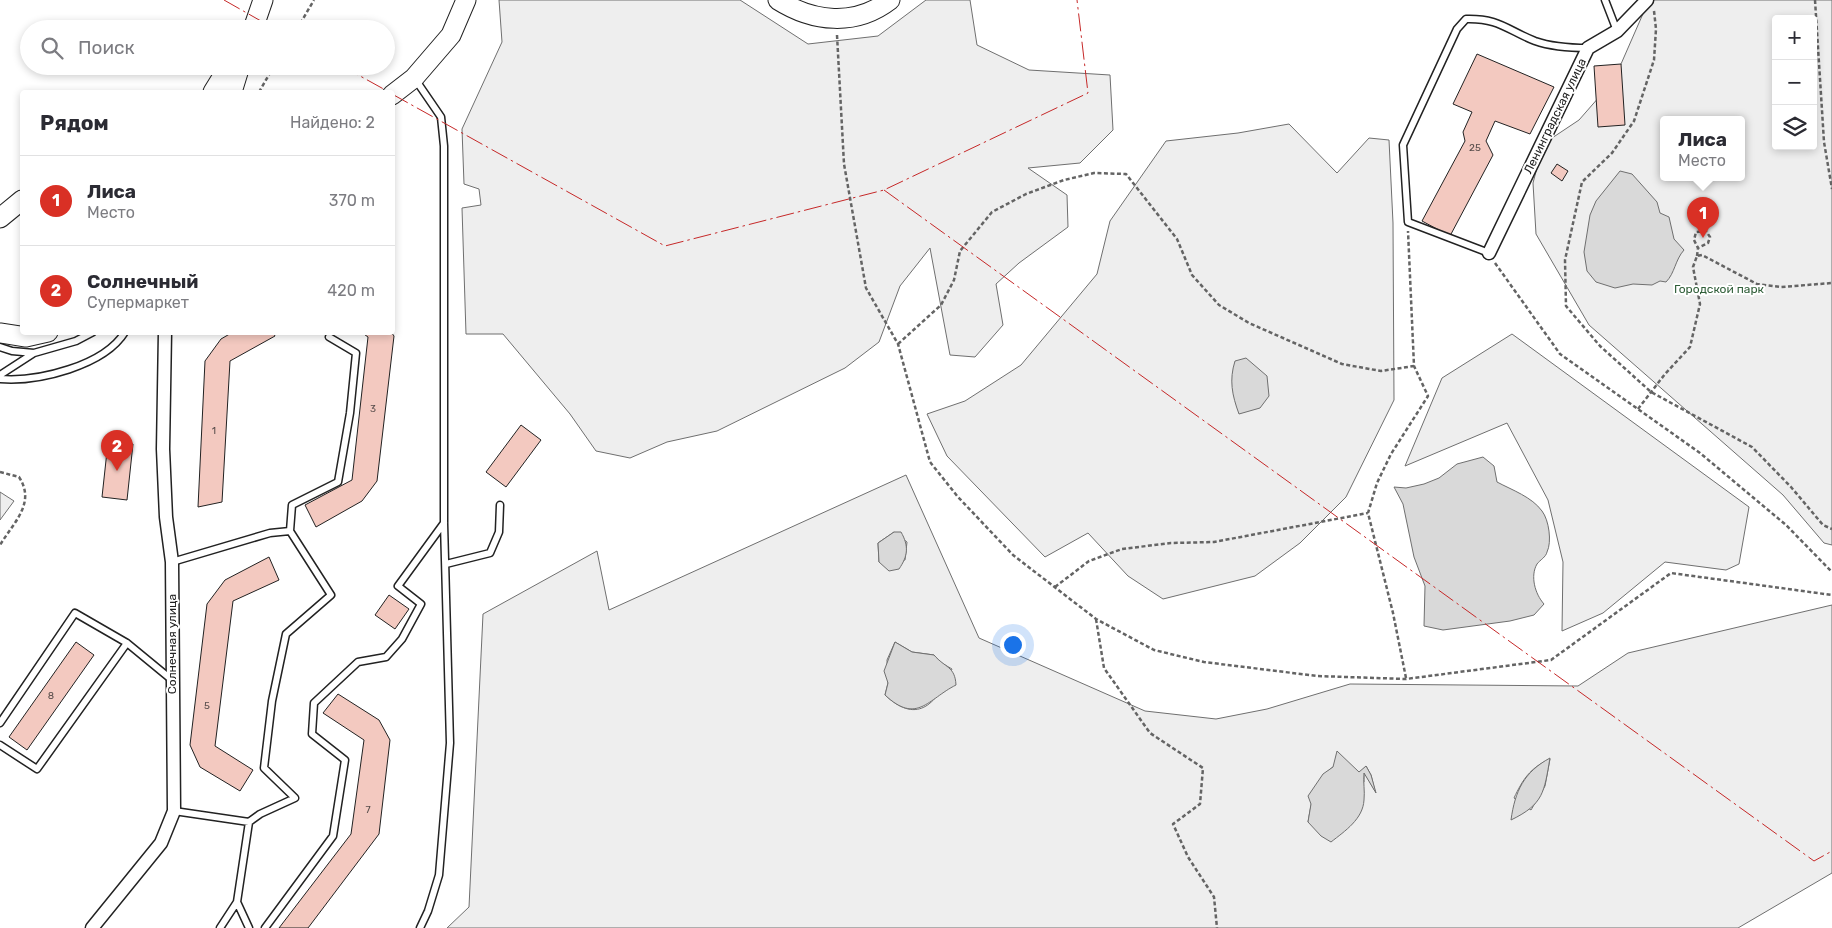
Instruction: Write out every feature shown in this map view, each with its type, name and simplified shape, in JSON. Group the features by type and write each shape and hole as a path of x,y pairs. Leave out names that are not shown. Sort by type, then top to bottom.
{"street":[{"path":"395,93 414,78 451,35 466,0"},
{"path":"778,0 808,16 836,20 859,15 883,6 890,0"},
{"name":"Ленинградская улица","path":"1489,253 1588,48 1617,31 1650,5"},
{"path":"215,90 224,75"},
{"path":"233,90 237,75"},
{"path":"0,218 20,202"},
{"path":"3,338 26,338 37,335"},
{"name":"Солнечная улица","path":"92,928 161,843 174,811 172,562 166,517 163,449 165,335"}],"lane":[{"path":"1605,0 1617,31"},
{"path":"1489,253 1408,222 1403,145 1457,29 1466,19 1499,22 1535,41 1565,48 1588,48"},
{"path":"414,78 441,117 444,146 444,523 450,743 439,874 428,911 420,928"},
{"path":"0,375 34,353 76,341 87,335"},
{"path":"0,379 26,379 45,376 85,363 111,349 123,335"},
{"path":"174,811 249,822 260,814 294,798 264,768 272,701 286,634 330,595 290,531 292,505 338,482 350,413 356,353 329,337"},
{"path":"3,338 12,351 34,353"},
{"path":"446,564 490,553 499,532 500,505"},
{"path":"265,928 333,836 345,760 312,734 314,703 358,662 386,657 402,639 421,604 398,586 444,523"},
{"path":"172,562 270,533 290,531"},
{"path":"0,723 75,612 127,644 172,680"},
{"path":"0,745 37,769 127,644"},
{"path":"220,928 237,902 249,822"},
{"path":"237,902 249,928"}],"path":[{"path":"302,20 314,0"},
{"path":"1815,0 1824,142 1832,188"},
{"path":"1650,5 1656,29 1654,60 1634,121 1612,153 1582,182 1565,260 1566,306 1600,346 1651,392 1752,447 1791,487 1824,525 1832,530"},
{"path":"836,20 844,164 866,288 898,344 930,462 958,497 1013,555 1096,619 1154,650 1204,662 1318,676 1406,679 1551,660 1671,573 1832,594"},
{"path":"260,90 269,75"},
{"path":"898,344 941,305 954,280 960,251 992,212 1026,194 1064,180 1094,173 1126,174 1177,239 1192,275 1219,305 1250,323 1342,364 1382,371 1414,366"},
{"path":"1406,679 1393,613 1368,513 1377,483 1391,454 1428,396 1414,366 1408,222"},
{"path":"1638,409 1690,347 1700,304 1693,267 1698,248 1694,240 1696,232 1706,231 1710,237 1708,243 1698,248"},
{"path":"1489,253 1560,354 1700,453 1786,525 1832,572"},
{"path":"1697,256 1702,255 1757,284 1781,287 1832,283"},
{"path":"0,472 19,476 26,486 27,502 0,545"},
{"path":"1055,588 1089,561 1122,549 1171,543 1214,542 1368,513"},
{"path":"1096,619 1104,668 1150,733 1203,768 1200,804 1173,824 1188,856 1214,897 1218,928"}],"green space":[{"path":"499,0 740,0 808,44 878,36 926,0 970,0 977,45 1029,70 1110,75 1113,130 1080,163 1028,168 1067,195 1068,227 1019,263 996,284 1003,325 975,357 950,355 930,248 900,286 879,342 845,368 717,431 667,442 630,458 596,451 570,414 503,334 466,334 462,208 481,205 479,189 464,184 462,129 502,42"},
{"name":"Городской парк","path":"1649,0 1832,0 1832,545 1824,543 1783,495 1589,325 1536,234 1533,183 1539,160 1552,138 1579,120 1614,80"},
{"path":"1289,124 1337,173 1369,138 1389,140 1393,223 1394,400 1346,497 1300,543 1255,576 1163,599 1128,576 1088,533 1045,557 947,456 927,414 965,401 1021,365 1097,274 1110,221 1166,141 1238,133"},
{"path":"1512,334 1749,507 1739,564 1726,570 1665,562 1603,613 1562,631 1563,562 1548,500 1507,423 1405,466 1442,378"},
{"path":"906,475 979,638 1145,711 1216,719 1267,709 1350,684 1578,686 1628,653 1832,605 1832,873 1738,928 447,928 469,907 483,614 597,551 609,610","holes":["894,532 907,542 905,560 879,562 878,543","895,642 912,652 934,655 940,662 952,669 934,700 926,706 908,709 885,695 888,683 887,660","1550,759 1545,786 1531,810 1514,798 1528,775 1537,766","1366,766 1371,775 1375,791 1364,772 1364,782 1308,822 1315,791 1327,772 1333,767 1359,773"]},
{"path":"0,492 14,501 0,520"}],"shaded area":[{"path":"1620,171 1632,174 1657,202 1660,213 1669,217 1674,239 1684,250 1666,282 1660,281 1652,285 1633,284 1615,288 1596,282 1587,271 1584,252 1590,215 1596,201"},
{"path":"1246,358 1267,376 1269,396 1260,408 1239,414 1233,394 1232,375 1235,361"},
{"path":"1483,457 1494,466 1497,482 1527,498 1538,506 1544,515 1549,531 1549,548 1537,564 1534,579 1536,590 1544,604 1534,615 1510,621 1443,630 1424,626 1425,586 1414,557 1403,504 1394,487 1406,488 1424,484 1439,478 1457,464"},
{"path":"894,532 901,532 906,546 906,555 899,569 889,571 879,562 878,543"},
{"path":"895,642 912,652 934,655 952,671 956,685 930,702 914,709 896,704 885,695 888,683 884,671"},
{"path":"1337,751 1359,772 1366,766 1371,775 1376,793 1364,773 1363,807 1357,819 1331,842 1321,836 1308,822 1311,804 1308,796 1323,774 1333,767"},
{"path":"1550,758 1541,796 1530,808 1511,820 1515,800 1522,783 1541,763"}],"building":[{"path":"1477,54 1554,87 1530,134 1495,121 1486,141 1493,155 1450,236 1422,221 1465,141 1463,132 1472,112 1453,104"},
{"path":"1621,64 1625,125 1598,127 1594,66"},
{"path":"1557,164 1568,171 1562,181 1551,173"},
{"path":"228,335 275,336 230,361 222,502 198,507 205,361 221,339"},
{"path":"365,335 394,336 377,481 362,501 316,527 305,505 352,480 368,337"},
{"path":"521,425 541,440 506,487 486,472"},
{"path":"108,442 133,444 127,500 102,497"},
{"path":"269,557 279,580 233,601 215,746 253,770 240,791 200,767 190,745 207,604 225,580"},
{"path":"389,595 409,609 395,629 375,615"},
{"path":"76,642 94,655 27,750 9,737"},
{"path":"338,694 379,720 390,740 379,834 308,928 279,928 351,834 364,740 323,713"}],"power":[{"path":"224,0 259,20"},
{"path":"395,96 665,246 884,190 1088,93 1077,0"},
{"path":"358,75 385,90"},
{"path":"884,190 1814,861 1832,851"}],"place":[{"name":"Лиса","path":"1703,238"},
{"name":"Солнечный","path":"117,471"}]}
